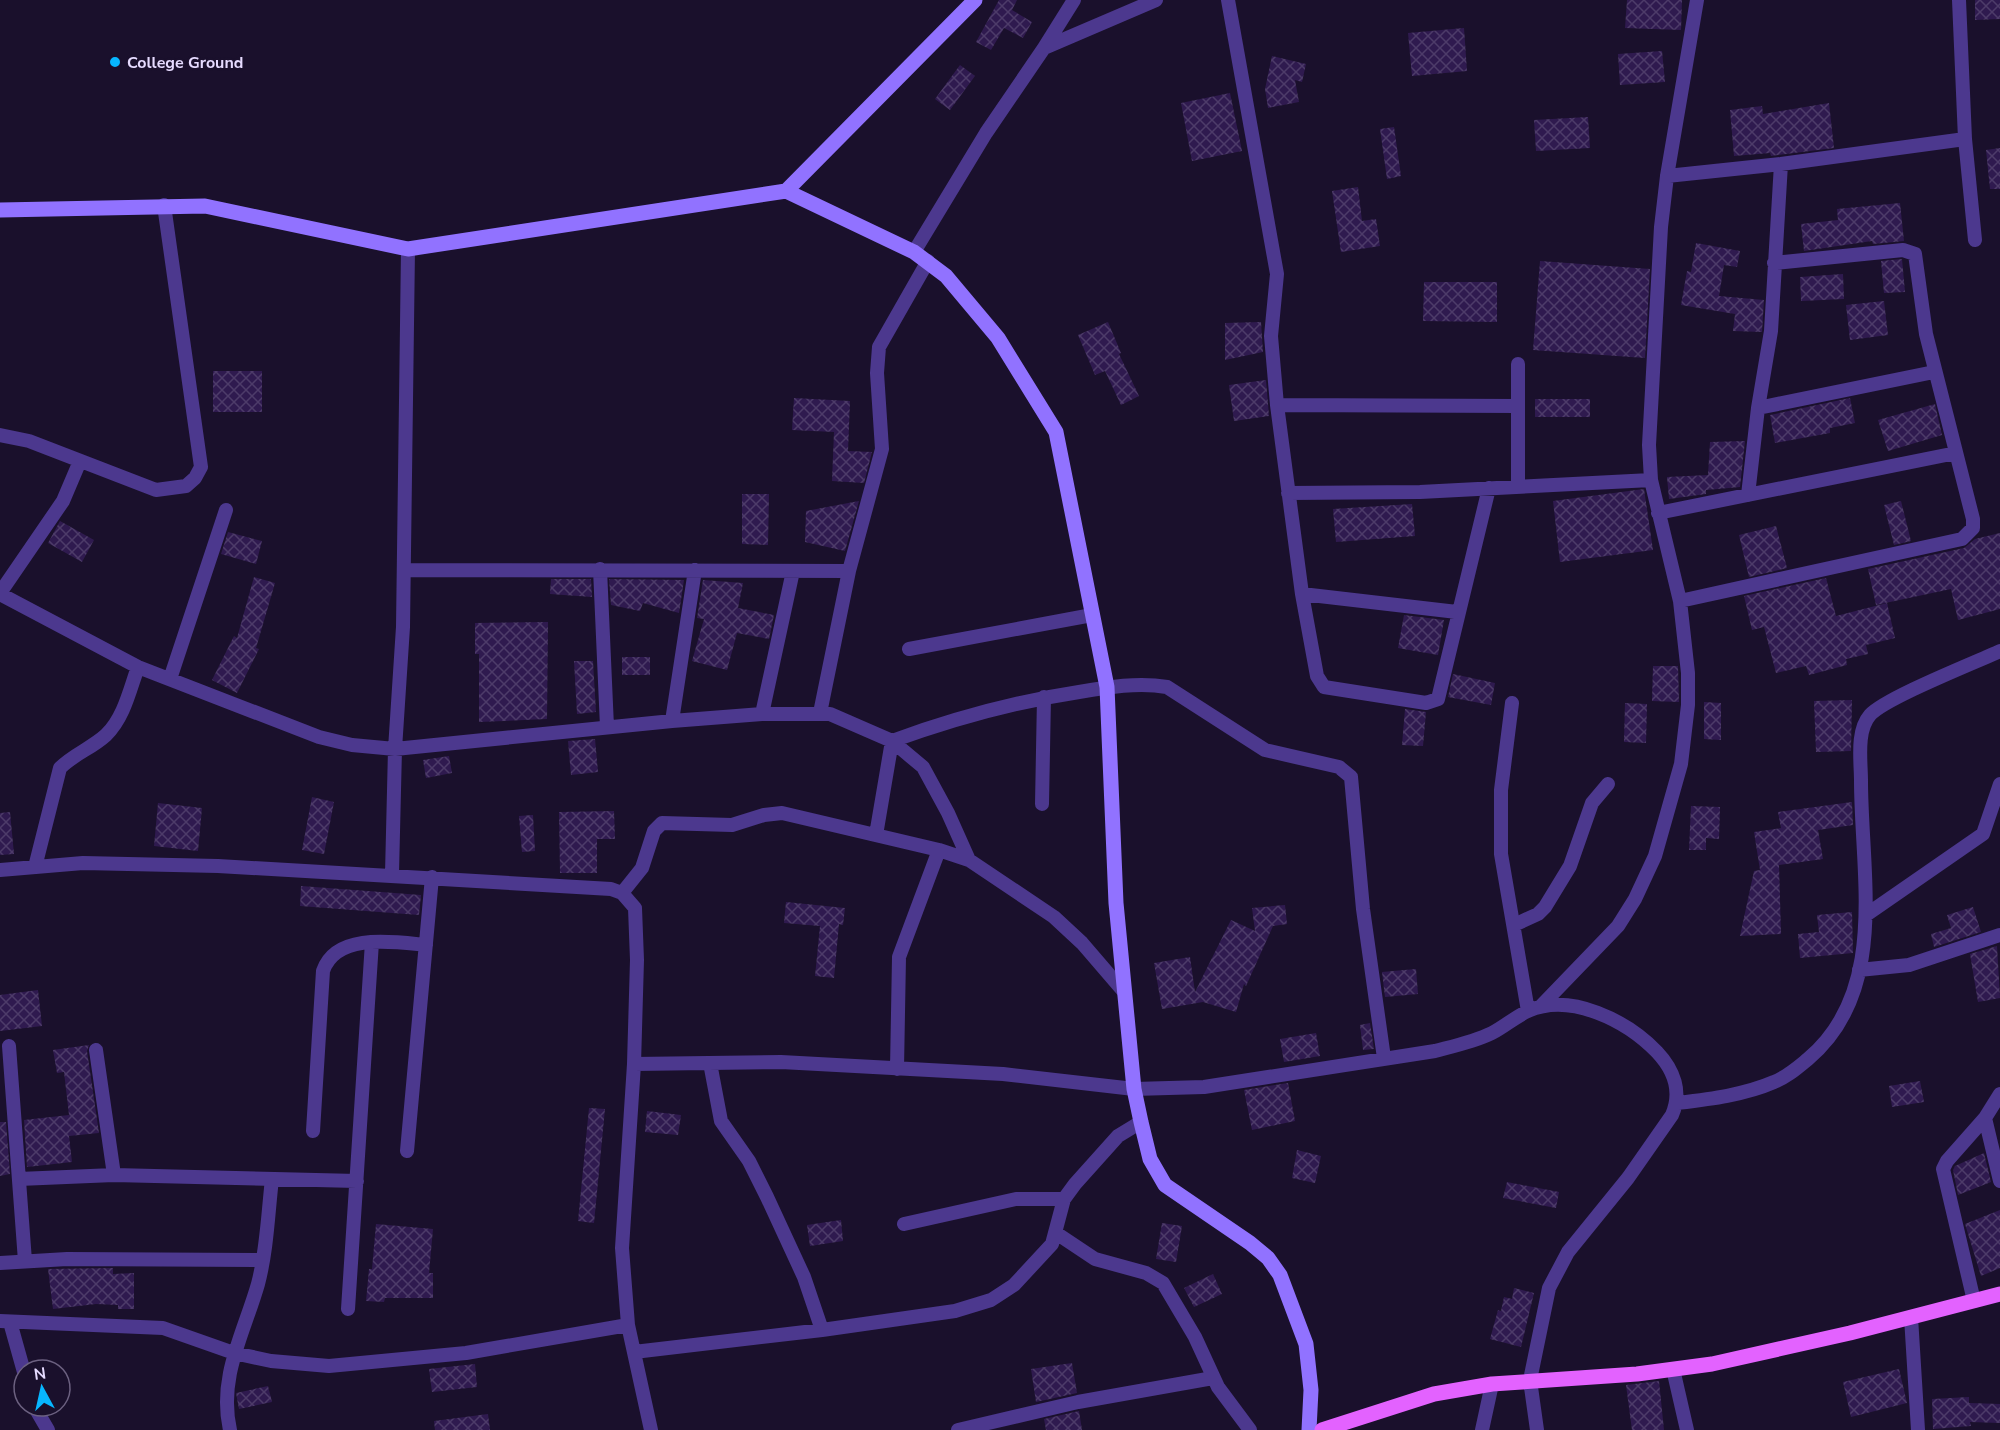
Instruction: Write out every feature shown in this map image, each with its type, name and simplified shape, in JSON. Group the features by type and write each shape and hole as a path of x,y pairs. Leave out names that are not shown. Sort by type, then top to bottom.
{"main road":[{"path":"786,191 975,0"},
{"path":"0,210 205,206 408,249 786,191 914,252 946,276 998,338 1056,432 1107,687 1116,903 1134,1089 1153,1166 1165,1185 1250,1243 1268,1258 1280,1275 1306,1344 1311,1390 1309,1430"},
{"path":"1322,1430 1434,1394 1486,1384 1636,1374 1712,1364 2000,1294"}],"street":[{"path":"914,252 986,133 1074,0"},
{"path":"1044,48 1156,0"},
{"path":"1228,0 1277,274 1271,336 1277,405 1302,594 1317,676 1324,687 1426,703 1435,702 1440,695 1457,612 1489,488"},
{"path":"634,1064 781,1062 1003,1074 1134,1089 1204,1087 1468,1043 1534,1009 1618,926 1635,899 1655,856 1681,764 1688,705 1688,673 1680,601 1651,480 1649,445 1661,227 1667,176 1697,0"},
{"path":"1959,0 1965,140 1975,240"},
{"path":"1667,176 1965,140"},
{"path":"1748,495 1758,408 1771,330 1781,164"},
{"path":"0,435 29,441 156,490 186,486 195,478 201,467 164,205"},
{"path":"392,874 395,749 404,570 408,249"},
{"path":"1680,601 1962,538 1971,533 1973,519 1926,334 1916,254 1903,250 1774,263"},
{"path":"820,712 849,571 882,449 877,373 879,347 928,261"},
{"path":"1518,364 1518,487"},
{"path":"1758,408 1934,372"},
{"path":"1277,405 1518,406"},
{"path":"1658,513 1956,453"},
{"path":"80,461 63,501 0,594 138,667 319,737 352,745 395,749 672,721 762,714 820,712 830,714 891,741 923,766 969,860"},
{"path":"1288,493 1518,487 1651,480"},
{"path":"170,679 226,510"},
{"path":"600,569 607,727"},
{"path":"404,570 849,571"},
{"path":"672,721 695,570"},
{"path":"762,714 793,571"},
{"path":"1302,594 1457,612"},
{"path":"909,649 1092,615"},
{"path":"1677,1104 1748,1091 1791,1073 1823,1047 1840,1024 1859,970 1866,915 1861,816 1861,742 1865,722 1882,706 2000,651"},
{"path":"35,867 60,768 69,759 102,738 117,722 138,667"},
{"path":"891,741 959,716 1107,687 1149,685 1167,687 1230,730 1265,750 1339,767 1351,777 1363,909 1384,1058"},
{"path":"1042,804 1044,698"},
{"path":"1512,703 1501,809 1501,854 1514,925 1534,1009"},
{"path":"876,836 891,741"},
{"path":"1514,925 1538,914 1545,907 1570,866 1592,803 1608,784"},
{"path":"1866,915 1983,834 2000,784"},
{"path":"622,893 642,868 654,831 662,823 732,825 764,815 782,813 939,850 969,860 1053,917 1082,943 1125,993"},
{"path":"897,1069 899,957 939,850"},
{"path":"0,870 83,863 392,874 611,889 622,893 635,908 637,924 634,1064 622,1248 628,1325 651,1430"},
{"path":"407,1151 432,877"},
{"path":"1859,970 1909,965 2000,936"},
{"path":"313,1131 323,971 326,962 332,955 343,949 372,942 426,945"},
{"path":"348,1309 372,942"},
{"path":"1534,1009 1565,1006 1606,1016 1643,1039 1670,1069 1677,1092 1677,1104 1672,1115 1628,1178 1568,1252 1556,1271 1544,1304 1530,1380 1537,1430"},
{"path":"9,1046 25,1261"},
{"path":"96,1050 114,1175"},
{"path":"710,1063 721,1121 749,1161 767,1197 804,1277 822,1330"},
{"path":"1974,1300 1943,1169 1947,1161 1985,1118 2000,1094"},
{"path":"1985,1118 2000,1181"},
{"path":"634,1352 822,1330 956,1311 991,1300 1014,1285 1052,1244 1064,1199 1118,1136 1141,1122"},
{"path":"19,1179 114,1175 357,1181"},
{"path":"230,1430 226,1396 234,1353 258,1284 272,1179"},
{"path":"904,1224 1016,1199 1064,1199"},
{"path":"1056,1233 1095,1259 1157,1277 1171,1294 1195,1337 1213,1378 1250,1430"},
{"path":"0,1263 263,1260"},
{"path":"1911,1317 1918,1430"},
{"path":"19,1358 5,1321 139,1324 163,1328 234,1353 296,1364 368,1364 466,1353 628,1325"},
{"path":"1673,1369 1687,1430"},
{"path":"958,1430 1078,1402 1213,1378"},
{"path":"1482,1430 1486,1384"}],"building":[{"path":"999,0 1017,0 1012,10 1032,22 1023,38 1004,28 991,50 976,42"},
{"path":"1627,0 1682,0 1681,30 1625,28"},
{"path":"1975,0 2000,0 2000,19 1975,20"},
{"path":"1464,28 1467,71 1412,76 1408,33"},
{"path":"1662,51 1665,82 1620,85 1618,54"},
{"path":"1272,56 1306,64 1302,82 1295,80 1299,102 1268,108 1265,89"},
{"path":"960,65 975,76 950,110 935,99"},
{"path":"1230,93 1242,151 1192,161 1181,103"},
{"path":"1829,103 1834,148 1771,156 1770,153 1734,156 1730,110 1762,106 1763,114"},
{"path":"1588,117 1590,148 1536,151 1534,120"},
{"path":"1394,127 1401,176 1387,179 1380,129"},
{"path":"2000,148 2000,189 1990,189 1986,150"},
{"path":"1358,187 1362,221 1376,219 1380,246 1341,252 1332,191"},
{"path":"1900,203 1904,241 1873,244 1872,241 1804,251 1801,224 1838,220 1837,209"},
{"path":"1696,243 1740,251 1737,267 1724,265 1719,296 1764,300 1762,332 1733,331 1735,314 1681,305 1687,271 1691,272"},
{"path":"1902,259 1905,292 1884,293 1881,261"},
{"path":"1540,261 1650,269 1645,358 1533,350"},
{"path":"1843,274 1844,299 1801,301 1800,277"},
{"path":"1424,282 1497,282 1497,322 1423,321"},
{"path":"1884,301 1888,335 1850,340 1846,305"},
{"path":"1108,322 1121,353 1119,354 1139,396 1121,405 1105,371 1095,375 1078,335"},
{"path":"1261,322 1263,352 1225,360 1225,323"},
{"path":"213,371 262,371 262,412 213,412"},
{"path":"1266,380 1269,416 1234,421 1229,385"},
{"path":"794,398 850,401 848,451 872,452 864,483 832,481 834,432 792,430"},
{"path":"1850,398 1855,423 1830,428 1830,433 1775,443 1770,415"},
{"path":"1535,399 1590,399 1590,417 1535,417"},
{"path":"1935,404 1942,435 1888,451 1878,420"},
{"path":"1745,441 1740,487 1706,490 1706,494 1669,499 1667,477 1708,475 1710,442"},
{"path":"1644,489 1653,550 1560,562 1553,501"},
{"path":"742,494 769,494 768,545 742,544"},
{"path":"859,501 845,551 805,542 806,511"},
{"path":"1901,501 1911,541 1894,545 1884,505"},
{"path":"1412,504 1415,536 1336,542 1333,509"},
{"path":"60,521 94,540 82,562 48,543"},
{"path":"1776,526 1787,568 1749,577 1739,535"},
{"path":"228,532 262,541 256,564 221,554"},
{"path":"2000,533 2000,609 1958,620 1951,589 1876,605 1868,569 1964,548 1975,539"},
{"path":"254,577 275,583 256,648 259,649 237,693 212,680 234,636 237,638"},
{"path":"1826,578 1836,616 1887,603 1895,638 1866,645 1868,654 1846,659 1847,665 1809,675 1806,666 1776,673 1764,627 1752,630 1744,596"},
{"path":"551,579 591,579 592,597 550,594"},
{"path":"609,579 684,580 679,613 643,603 640,611 611,605"},
{"path":"703,580 743,583 738,608 774,615 769,639 737,633 727,670 692,661 704,619 697,618"},
{"path":"1404,615 1444,620 1438,655 1398,648"},
{"path":"548,622 547,719 479,722 479,654 475,654 475,623"},
{"path":"622,657 650,657 650,675 622,675"},
{"path":"574,661 593,661 596,712 577,714"},
{"path":"1653,666 1678,666 1679,702 1652,701"},
{"path":"1453,674 1495,683 1491,705 1448,697"},
{"path":"1852,700 1851,751 1816,752 1814,701"},
{"path":"1704,702 1721,703 1721,740 1704,739"},
{"path":"1625,703 1647,704 1646,743 1624,742"},
{"path":"1405,709 1426,712 1423,746 1402,745"},
{"path":"595,739 598,772 571,775 568,741"},
{"path":"449,756 452,773 426,778 423,760"},
{"path":"312,797 334,802 324,854 302,850"},
{"path":"1852,802 1853,825 1818,830 1823,859 1779,865 1781,934 1740,936 1754,871 1760,870 1754,832 1781,828 1778,812"},
{"path":"158,803 202,808 198,851 154,846"},
{"path":"1691,806 1720,807 1719,839 1706,838 1706,850 1689,850"},
{"path":"614,811 615,839 597,839 597,873 560,873 559,812"},
{"path":"10,812 14,854 0,855 0,813"},
{"path":"533,815 535,851 522,852 519,816"},
{"path":"301,886 421,895 419,915 300,906"},
{"path":"786,902 845,908 843,925 839,924 834,978 815,976 820,926 784,923"},
{"path":"1285,905 1287,924 1273,926 1246,986 1244,984 1236,1012 1203,1002 1162,1009 1154,963 1190,957 1195,992 1231,920 1255,931 1252,908"},
{"path":"1973,907 1981,932 1934,947 1931,934 1951,928 1947,915"},
{"path":"1852,912 1853,953 1800,958 1798,934 1819,932 1817,915"},
{"path":"1997,946 2000,998 1978,1002 1970,954"},
{"path":"1416,969 1418,994 1385,997 1382,972"},
{"path":"38,990 42,1026 0,1031 0,995"},
{"path":"1370,1023 1374,1049 1363,1050 1360,1025"},
{"path":"1316,1033 1320,1056 1284,1062 1280,1039"},
{"path":"89,1045 87,1051 99,1133 69,1136 72,1162 27,1167 24,1120 69,1115 64,1072 57,1073 53,1050"},
{"path":"1920,1081 1924,1102 1892,1107 1889,1086"},
{"path":"1288,1083 1295,1121 1252,1130 1244,1090"},
{"path":"589,1108 605,1109 594,1223 578,1221"},
{"path":"647,1111 681,1115 678,1135 645,1132"},
{"path":"0,1122 6,1122 10,1174 0,1176"},
{"path":"1297,1150 1321,1156 1315,1183 1292,1178"},
{"path":"1984,1153 1991,1182 1958,1195 1953,1170 1955,1166"},
{"path":"1507,1182 1559,1192 1556,1208 1503,1198"},
{"path":"2000,1210 2000,1268 1981,1276 1965,1224"},
{"path":"841,1220 843,1241 810,1246 807,1225"},
{"path":"1162,1223 1182,1226 1176,1262 1156,1259"},
{"path":"376,1224 433,1229 429,1273 433,1273 433,1298 385,1298 384,1302 366,1301 369,1269 372,1269"},
{"path":"113,1268 113,1274 134,1273 134,1309 118,1309 118,1305 96,1304 53,1309 48,1269"},
{"path":"1213,1274 1222,1294 1194,1307 1184,1288"},
{"path":"1514,1288 1534,1293 1521,1347 1490,1339 1504,1297 1512,1299"},
{"path":"1072,1363 1077,1393 1036,1402 1031,1369"},
{"path":"475,1364 477,1387 432,1392 429,1369"},
{"path":"1899,1369 1907,1403 1851,1417 1843,1382"},
{"path":"1659,1381 1664,1430 1632,1430 1626,1385"},
{"path":"268,1386 272,1402 239,1409 236,1393"},
{"path":"1969,1397 1969,1403 2000,1404 2000,1423 1970,1422 1971,1426 1933,1429 1932,1399"},
{"path":"1079,1411 1082,1430 1046,1430 1044,1419"},
{"path":"488,1414 490,1430 435,1430 434,1421"}],"place":[{"name":"College Ground","path":"115,62"}]}
